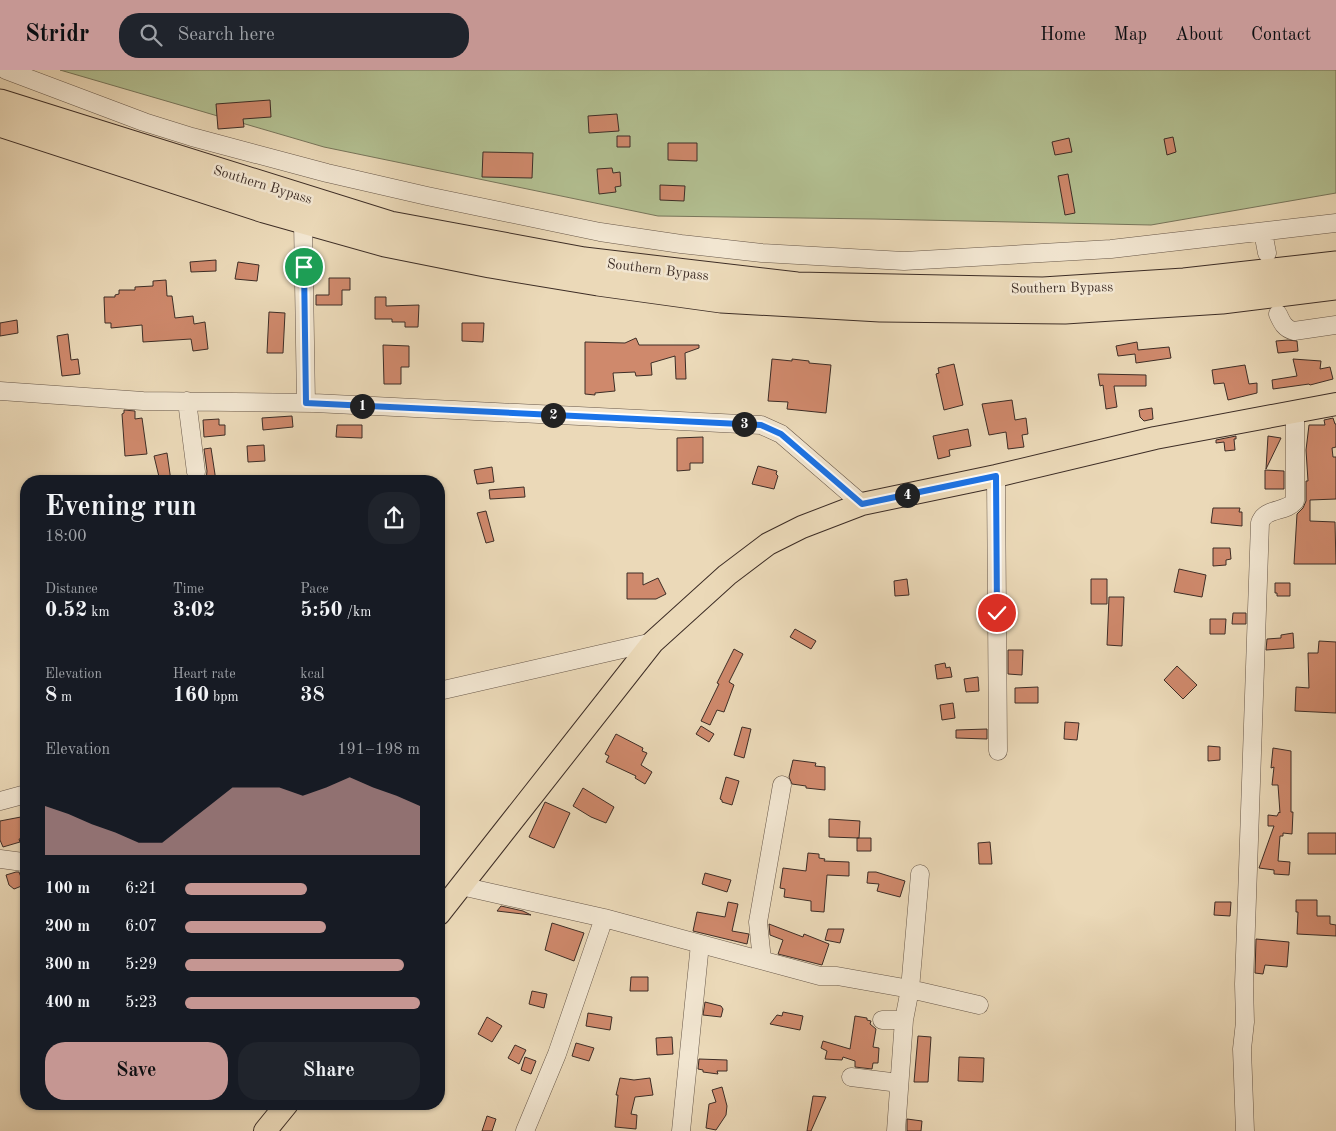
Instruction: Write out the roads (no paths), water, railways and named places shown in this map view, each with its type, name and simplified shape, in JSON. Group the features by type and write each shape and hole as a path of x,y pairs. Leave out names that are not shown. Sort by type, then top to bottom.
{"highway":[{"name":"Southern Bypass","path":"0,102 390,224 584,260 797,284 1043,290 1184,281 1336,264"},
{"name":"Southern Bypass","path":"0,124 264,210 385,244 490,265 598,283 721,300 880,309 1065,311 1222,301 1336,287"}],"main road":[{"path":"445,906 653,642 727,575 768,544 802,527 862,504 996,476 1155,438 1336,404"},
{"path":"265,1131 281,1110"}],"street":[{"path":"6,70 144,122 192,137 327,172 427,196 600,232 681,244 762,253 904,261 1111,250 1336,224"},
{"path":"303,221 306,403"},
{"path":"1263,232 1267,253"},
{"path":"1278,314 1288,330 1294,331 1336,325"},
{"path":"0,391 143,401 306,403 761,425 781,434 862,504"},
{"path":"187,401 196,472"},
{"path":"1245,1131 1242,1050 1245,1022 1260,523 1262,517 1266,514 1288,507 1295,501 1295,411"},
{"path":"996,476 998,751"},
{"path":"445,690 653,642"},
{"path":"762,960 758,922 782,785"},
{"path":"0,800 20,795"},
{"path":"0,859 20,862"},
{"path":"896,1131 904,1020 910,989 920,874"},
{"path":"461,886 604,918 820,976 837,976 910,989 980,1005"},
{"path":"525,1131 557,1054 604,918"},
{"path":"681,1131 700,944"},
{"path":"882,1020 904,1020"},
{"path":"851,1077 899,1083"}]}
